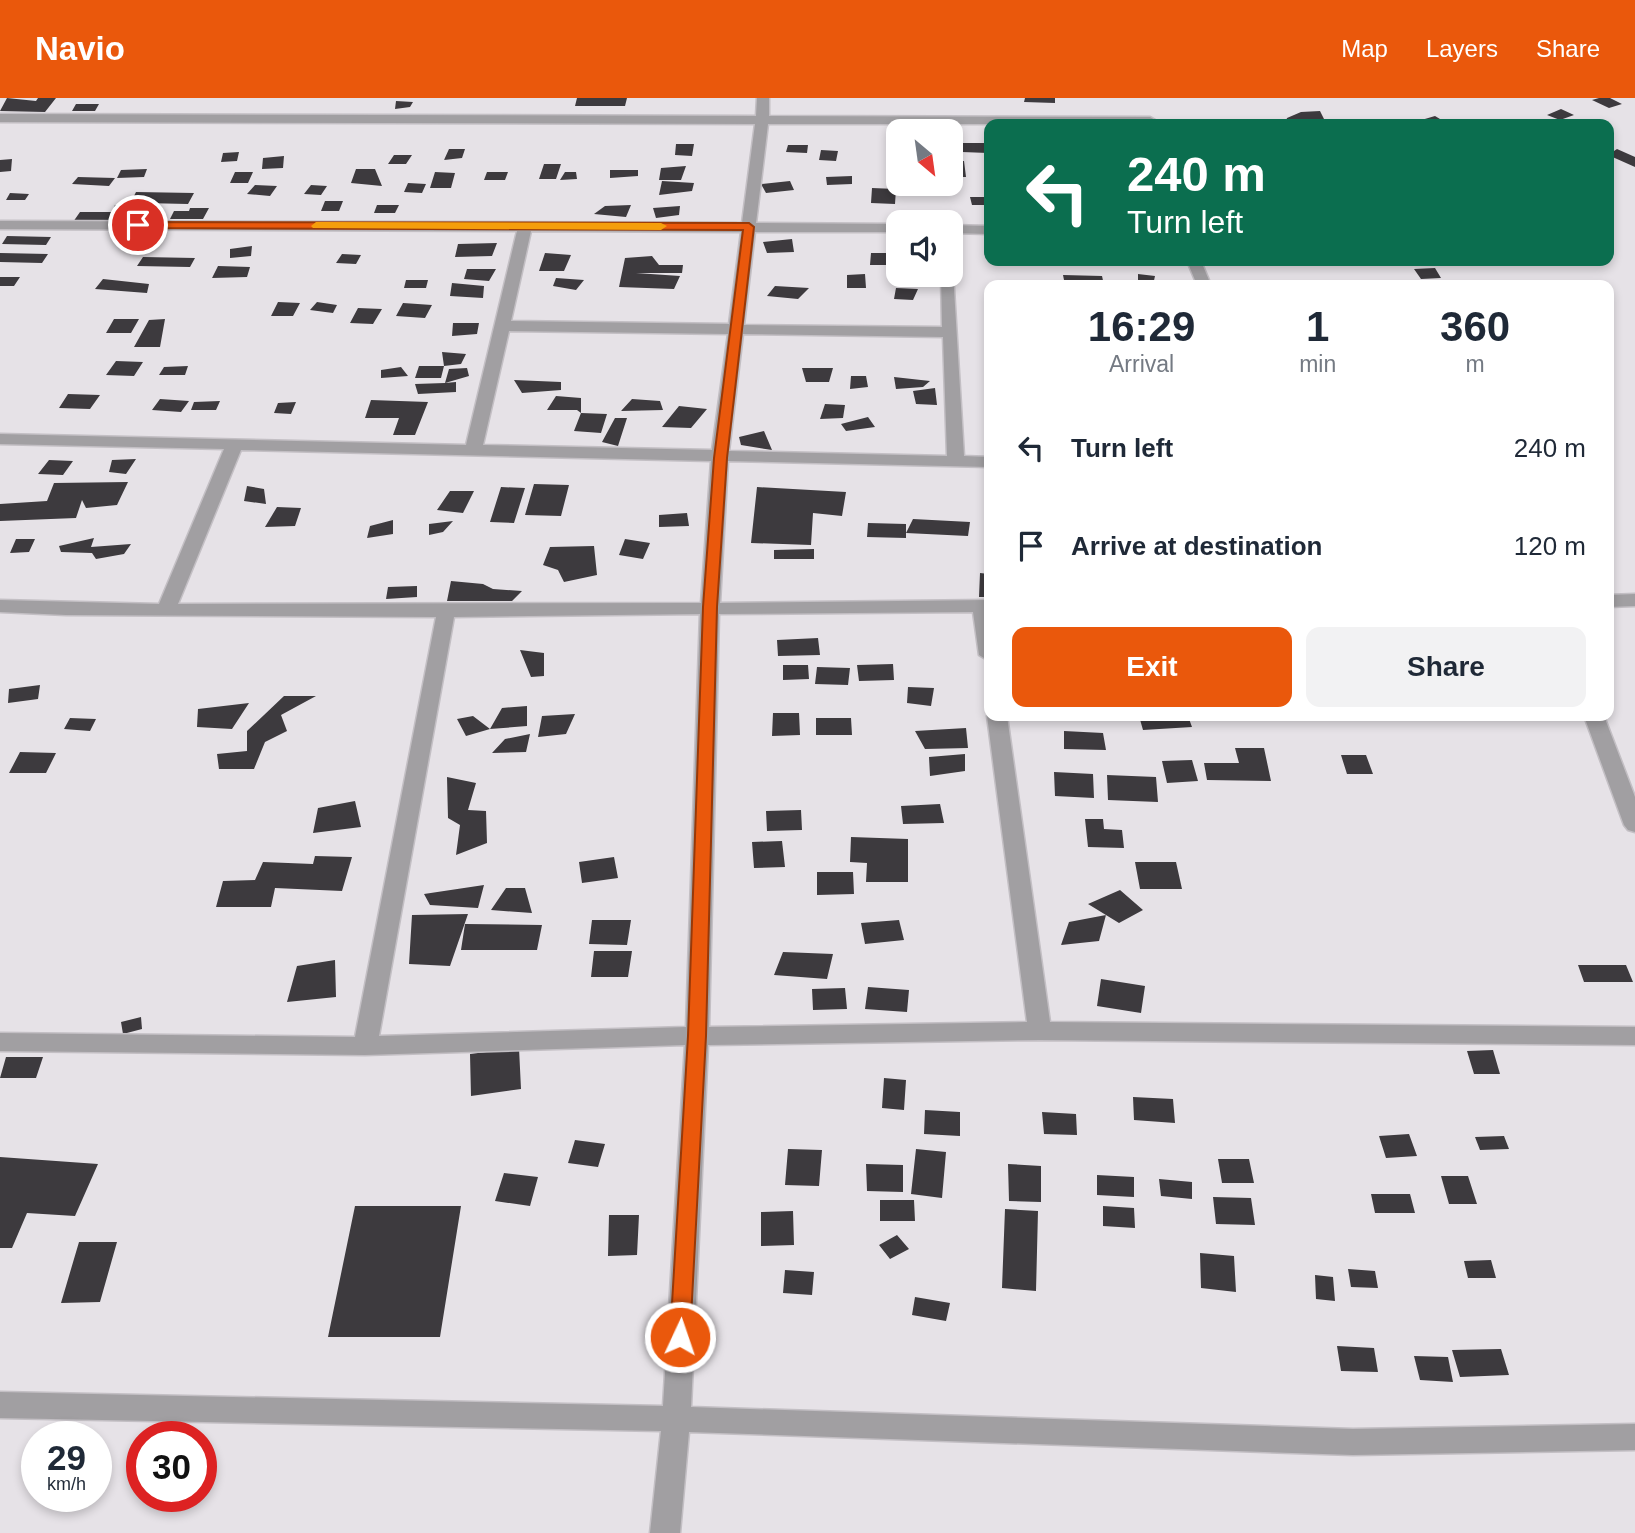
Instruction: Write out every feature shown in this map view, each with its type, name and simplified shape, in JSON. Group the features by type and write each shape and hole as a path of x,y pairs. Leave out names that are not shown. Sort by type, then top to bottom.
{"street":[{"path":"665,1533 676,1419 697,1036 710,607 720,458 763,98"},
{"path":"0,118 984,121"},
{"path":"0,225 886,228"},
{"path":"473,451 525,226"},
{"path":"963,229 984,230"},
{"path":"949,287 956,463"},
{"path":"502,326 951,332"},
{"path":"0,439 984,462"},
{"path":"167,608 234,445"},
{"path":"1614,601 1635,600"},
{"path":"0,606 66,609 446,611 984,606"},
{"path":"365,1046 446,611"},
{"path":"998,721 1040,1031"},
{"path":"1596,721 1635,825"},
{"path":"0,1042 365,1046 697,1036 1040,1031 1635,1036"},
{"path":"0,1405 676,1419 1353,1442 1635,1437"}],"building":[{"path":"7,98 36,101 38,98 56,98 45,112 0,111"},
{"path":"577,98 627,98 625,106 575,106"},
{"path":"1025,98 1055,98 1055,103 1024,102"},
{"path":"1610,98 1622,104 1609,108 1592,100"},
{"path":"396,101 413,102 410,107 395,109"},
{"path":"76,104 99,104 95,111 72,111"},
{"path":"1561,109 1574,115 1557,119 1547,115"},
{"path":"1320,111 1324,119 1287,119 1301,112"},
{"path":"963,143 984,143 984,153 963,152"},
{"path":"676,144 694,144 692,156 675,155"},
{"path":"788,145 808,145 807,153 786,152"},
{"path":"449,149 465,149 462,158 444,160"},
{"path":"1617,149 1635,157 1635,167 1614,158 1614,151"},
{"path":"821,150 838,151 836,161 819,160"},
{"path":"239,152 237,161 221,162 223,153"},
{"path":"394,155 412,155 406,164 388,164"},
{"path":"284,156 283,168 262,169 263,158"},
{"path":"12,159 11,171 0,172 0,160"},
{"path":"963,161 964,161 966,177 963,177"},
{"path":"544,164 561,164 556,179 539,179"},
{"path":"686,166 681,180 659,180 661,168"},
{"path":"147,169 144,177 117,178 121,170"},
{"path":"356,169 375,169 382,186 351,183"},
{"path":"610,170 638,170 638,176 610,178"},
{"path":"235,172 253,172 248,183 230,183"},
{"path":"435,172 455,173 451,188 430,188"},
{"path":"487,172 508,172 505,180 484,180"},
{"path":"565,172 576,172 577,179 560,180"},
{"path":"852,176 852,184 827,185 826,177"},
{"path":"78,177 115,178 109,186 72,184"},
{"path":"662,181 694,183 692,191 659,195"},
{"path":"790,181 794,190 766,193 761,184"},
{"path":"408,183 426,184 422,193 404,192"},
{"path":"255,185 277,186 270,196 247,194"},
{"path":"311,185 327,186 321,195 304,194"},
{"path":"872,188 886,189 886,196 896,196 895,204 871,203"},
{"path":"136,192 194,193 188,204 143,203 138,212 158,212 152,223 73,222 80,212 112,212 115,205 129,206"},
{"path":"10,193 29,194 25,200 6,200"},
{"path":"970,197 984,197 984,205 972,205"},
{"path":"325,201 343,201 339,211 321,211"},
{"path":"377,205 399,205 395,213 374,213"},
{"path":"631,205 626,217 594,214 605,206"},
{"path":"680,206 679,215 656,218 653,208"},
{"path":"190,208 209,208 203,219 170,219 174,211 189,211"},
{"path":"7,236 51,237 46,245 2,244"},
{"path":"792,239 794,252 767,253 763,242"},
{"path":"497,243 492,256 455,257 458,244"},
{"path":"252,246 251,256 230,258 230,249"},
{"path":"0,253 48,254 42,263 0,262"},
{"path":"545,253 571,255 564,271 539,271"},
{"path":"871,253 886,253 886,265 870,265"},
{"path":"342,254 361,255 356,264 336,263"},
{"path":"652,256 659,265 683,265 682,273 636,273 680,276 674,289 619,287 625,258"},
{"path":"143,257 195,258 190,267 137,266"},
{"path":"218,266 250,267 247,277 212,278"},
{"path":"1435,268 1441,278 1421,279 1414,269"},
{"path":"467,269 496,269 489,281 464,279"},
{"path":"865,274 866,288 847,288 847,275"},
{"path":"1138,274 1155,276 1154,280 1138,280"},
{"path":"1063,275 1102,276 1103,280 1064,280"},
{"path":"0,277 20,277 14,286 0,286"},
{"path":"556,278 584,280 576,290 553,286"},
{"path":"103,279 149,284 147,293 95,289"},
{"path":"406,280 428,280 426,288 404,288"},
{"path":"452,283 484,286 483,298 450,296"},
{"path":"775,286 809,288 798,299 767,296"},
{"path":"896,288 918,289 913,300 894,299"},
{"path":"278,302 300,303 293,316 271,316"},
{"path":"317,302 337,305 333,313 310,310"},
{"path":"403,303 432,305 425,318 396,316"},
{"path":"358,308 382,309 373,324 350,323"},
{"path":"114,319 139,319 131,333 106,333"},
{"path":"165,319 160,347 134,347 149,320"},
{"path":"453,323 479,323 477,334 452,336"},
{"path":"442,352 466,354 461,364 444,366"},
{"path":"116,361 143,362 134,376 106,375"},
{"path":"188,366 185,375 159,375 164,367"},
{"path":"419,366 444,366 441,378 415,378"},
{"path":"401,367 408,376 381,378 381,370"},
{"path":"467,368 469,376 445,383 449,369"},
{"path":"802,368 833,368 829,382 806,382"},
{"path":"851,376 866,376 868,387 850,389"},
{"path":"894,377 930,381 923,387 896,389"},
{"path":"514,380 561,382 561,390 522,393"},
{"path":"456,382 456,392 418,394 415,384"},
{"path":"935,388 937,405 916,404 913,391"},
{"path":"68,394 100,395 90,409 59,408"},
{"path":"556,396 581,398 581,413 577,410 547,410"},
{"path":"160,399 189,401 181,412 152,410"},
{"path":"632,399 660,401 663,410 621,411"},
{"path":"371,400 428,402 415,435 393,435 399,418 365,418"},
{"path":"220,401 216,410 191,410 194,402"},
{"path":"296,402 291,414 274,413 278,403"},
{"path":"825,404 845,405 843,418 820,419"},
{"path":"679,406 707,409 691,428 662,427"},
{"path":"581,413 607,414 601,433 574,431"},
{"path":"868,417 875,427 846,431 841,424"},
{"path":"615,418 627,418 618,446 602,442"},
{"path":"764,431 772,450 741,445 739,437"},
{"path":"136,459 126,474 109,472 112,460"},
{"path":"49,460 73,461 63,475 38,474"},
{"path":"128,482 117,505 86,508 82,500 76,518 0,521 0,504 47,501 54,483"},
{"path":"534,484 569,485 561,516 525,515"},
{"path":"247,486 264,489 266,504 244,501"},
{"path":"501,487 525,488 514,523 490,522"},
{"path":"757,487 846,492 842,516 813,513 811,545 751,543"},
{"path":"450,491 474,491 463,513 437,510"},
{"path":"277,507 301,508 295,526 265,527"},
{"path":"687,513 689,526 659,527 659,515"},
{"path":"913,519 970,522 968,536 906,533"},
{"path":"393,520 393,534 367,538 370,526"},
{"path":"453,521 443,532 429,535 429,524"},
{"path":"868,523 906,524 906,538 867,537"},
{"path":"94,538 91,547 131,544 124,554 96,559 92,553 61,552 59,546"},
{"path":"16,539 35,539 29,552 10,553"},
{"path":"625,539 650,543 643,559 619,555"},
{"path":"594,546 597,575 564,582 558,570 543,565 550,547"},
{"path":"814,549 814,559 774,559 774,550"},
{"path":"980,573 984,573 984,597 979,597"},
{"path":"451,581 522,591 512,601 447,601"},
{"path":"417,586 417,597 386,599 388,587"},
{"path":"818,638 820,655 778,656 777,640"},
{"path":"520,650 544,653 544,676 531,677"},
{"path":"893,664 894,680 859,681 857,665"},
{"path":"783,665 808,665 809,679 783,680"},
{"path":"817,667 850,668 848,685 815,684"},
{"path":"40,685 38,699 8,703 9,689"},
{"path":"908,687 934,688 931,706 907,703"},
{"path":"284,696 316,696 281,715 287,731 265,742 254,769 219,769 217,754 247,751 247,731"},
{"path":"249,703 232,729 197,727 198,709"},
{"path":"527,706 527,726 490,729 502,708"},
{"path":"773,713 799,713 800,735 772,736"},
{"path":"575,714 566,734 538,737 542,716"},
{"path":"473,716 490,729 466,736 457,719"},
{"path":"70,718 96,719 90,731 64,729"},
{"path":"816,718 851,718 852,735 816,735"},
{"path":"1140,721 1190,721 1192,727 1143,730"},
{"path":"966,728 968,748 925,749 915,731"},
{"path":"1064,731 1103,733 1106,750 1064,749"},
{"path":"530,734 526,752 492,753 505,739"},
{"path":"1235,748 1264,748 1271,781 1207,780 1204,763 1239,763"},
{"path":"20,752 56,753 46,773 9,773"},
{"path":"965,754 965,771 930,776 929,757"},
{"path":"1341,755 1366,755 1373,774 1347,774"},
{"path":"1192,760 1198,781 1167,783 1162,761"},
{"path":"1054,772 1093,774 1094,798 1055,796"},
{"path":"1107,775 1156,777 1158,802 1108,800"},
{"path":"447,777 476,783 468,810 486,811 487,843 456,855 460,825 448,818"},
{"path":"355,801 361,827 313,833 318,808"},
{"path":"940,804 944,823 903,824 901,806"},
{"path":"801,810 802,830 767,831 766,811"},
{"path":"1085,819 1103,819 1104,829 1122,830 1124,848 1088,847"},
{"path":"851,837 908,839 908,882 866,882 867,863 850,862"},
{"path":"782,841 785,867 754,868 752,842"},
{"path":"315,856 352,857 342,891 275,888 271,907 216,907 223,881 255,880 263,862 313,864"},
{"path":"614,857 618,878 582,883 579,862"},
{"path":"1135,862 1176,862 1182,889 1140,889"},
{"path":"817,872 853,872 854,894 817,895"},
{"path":"484,885 478,908 430,905 424,894"},
{"path":"506,888 525,888 532,913 491,910"},
{"path":"1120,890 1143,910 1119,923 1088,904"},
{"path":"468,914 450,966 409,964 412,915"},
{"path":"1106,915 1099,941 1061,945 1069,922"},
{"path":"592,920 631,920 627,945 589,944"},
{"path":"899,920 904,940 865,944 861,923"},
{"path":"465,924 542,925 537,950 461,950"},
{"path":"594,951 632,951 628,977 591,977"},
{"path":"783,952 833,954 827,979 774,975"},
{"path":"335,960 336,997 287,1002 297,966"},
{"path":"1578,965 1626,965 1633,982 1584,982"},
{"path":"1101,979 1145,986 1141,1013 1097,1006"},
{"path":"868,987 909,990 907,1012 865,1009"},
{"path":"845,988 847,1009 813,1010 812,989"},
{"path":"141,1017 142,1029 123,1034 121,1022"},
{"path":"519,1048 521,1089 471,1096 470,1054"},
{"path":"1493,1050 1500,1074 1474,1074 1467,1051"},
{"path":"6,1057 43,1057 36,1078 0,1078"},
{"path":"884,1078 906,1080 904,1110 882,1108"},
{"path":"1133,1097 1173,1099 1175,1123 1134,1120"},
{"path":"925,1110 960,1112 960,1136 924,1134"},
{"path":"1042,1112 1076,1114 1077,1135 1044,1134"},
{"path":"1409,1134 1417,1156 1386,1158 1379,1136"},
{"path":"1504,1136 1509,1149 1480,1150 1475,1137"},
{"path":"575,1140 605,1144 598,1167 568,1163"},
{"path":"788,1149 822,1150 819,1186 785,1185"},
{"path":"916,1149 946,1152 942,1198 911,1194"},
{"path":"0,1157 98,1164 75,1216 27,1213 12,1248 0,1248"},
{"path":"1218,1159 1249,1159 1254,1183 1222,1183"},
{"path":"866,1164 903,1165 903,1192 867,1191"},
{"path":"1008,1164 1041,1166 1041,1202 1009,1201"},
{"path":"504,1173 538,1177 530,1206 495,1201"},
{"path":"1097,1175 1134,1177 1134,1197 1097,1195"},
{"path":"1441,1176 1468,1176 1477,1204 1449,1204"},
{"path":"1159,1179 1192,1182 1192,1199 1161,1196"},
{"path":"1371,1194 1410,1194 1415,1213 1375,1213"},
{"path":"1213,1197 1251,1198 1255,1225 1216,1224"},
{"path":"880,1200 914,1200 915,1221 880,1221"},
{"path":"355,1206 461,1206 440,1337 328,1337"},
{"path":"1103,1206 1134,1208 1135,1228 1103,1226"},
{"path":"1005,1209 1038,1211 1036,1291 1002,1288"},
{"path":"793,1211 794,1245 761,1246 761,1212"},
{"path":"609,1215 639,1215 637,1255 608,1256"},
{"path":"897,1235 909,1249 890,1259 879,1245"},
{"path":"79,1242 117,1242 100,1302 61,1303"},
{"path":"1200,1253 1234,1256 1236,1292 1201,1288"},
{"path":"1491,1260 1496,1278 1468,1278 1464,1261"},
{"path":"1348,1269 1375,1271 1378,1288 1351,1287"},
{"path":"785,1270 814,1272 812,1295 783,1293"},
{"path":"1315,1275 1333,1277 1335,1301 1316,1299"},
{"path":"915,1297 950,1303 946,1321 912,1315"},
{"path":"1337,1346 1374,1348 1378,1372 1341,1371"},
{"path":"1501,1349 1509,1375 1460,1377 1452,1350"},
{"path":"1414,1356 1448,1357 1453,1382 1420,1380"}],"slow traffic":[{"path":"316,226 661,226"}],"route":[{"path":"138,225 749,227 720,458 710,607 697,1036 680,1337"}]}
